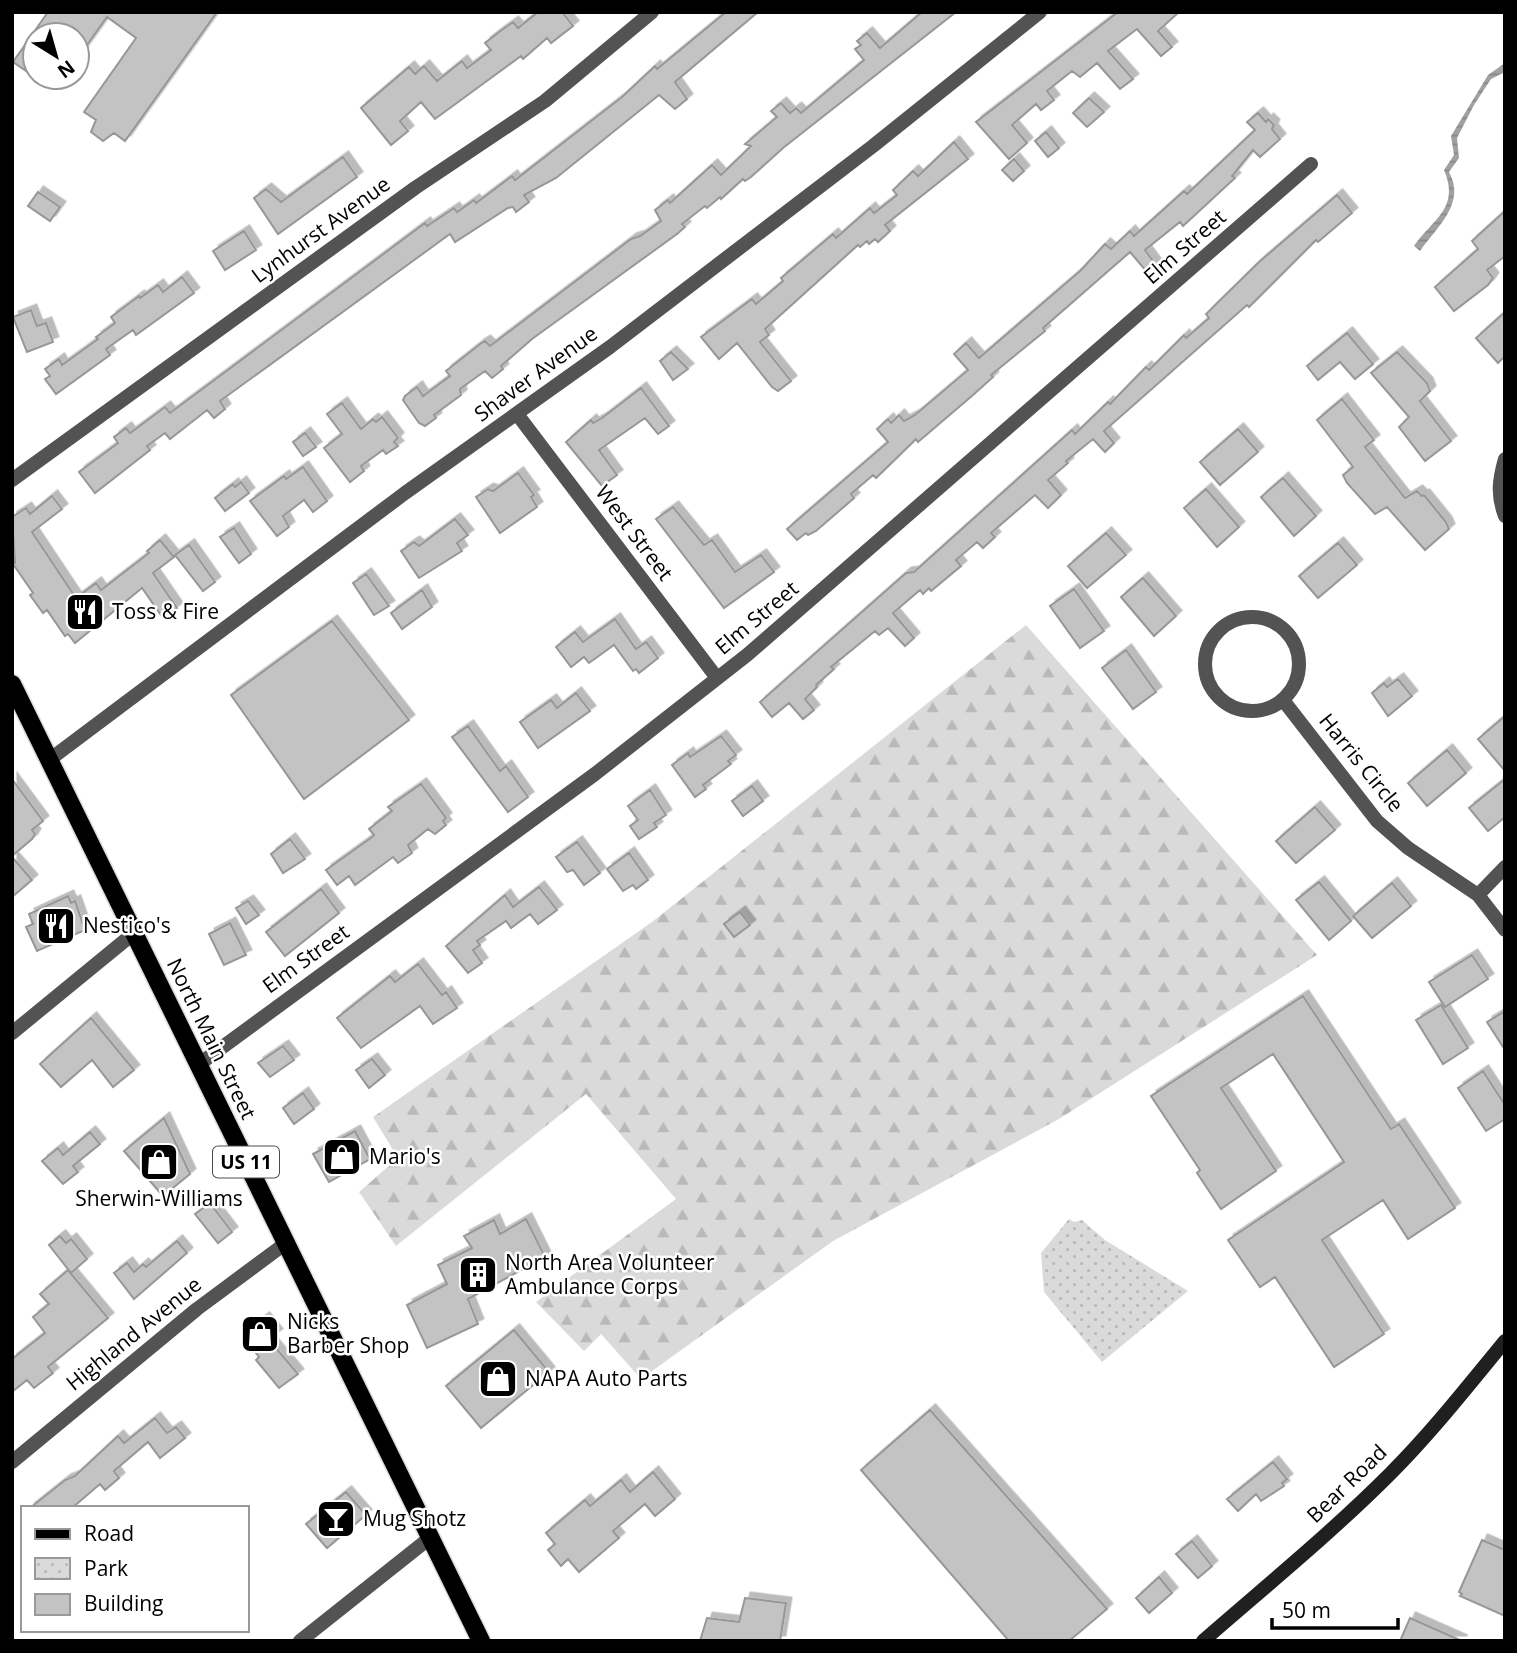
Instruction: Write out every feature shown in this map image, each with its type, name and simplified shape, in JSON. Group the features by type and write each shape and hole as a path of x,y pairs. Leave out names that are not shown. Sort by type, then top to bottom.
{"main road":[{"name":"North Main Street","path":"12,684 481,1641"},
{"name":"Bear Road","path":"1203,1641 1389,1475 1505,1341"}],"street":[{"name":"Lynhurst Avenue","path":"12,480 415,188 545,101 652,12"},
{"name":"Shaver Avenue","path":"49,760 405,493 610,347 851,163 1040,12"},
{"name":"Elm Street","path":"198,1065 595,774 718,678 862,557 1311,164"},
{"name":"West Street","path":"517,414 718,678"},
{"path":"1505,459 1498,481 1500,503 1505,516"},
{"path":"1256,617 1273,622 1288,634 1297,650 1299,668 1294,686 1283,700 1267,709 1248,712 1231,707 1216,695 1207,680 1205,661 1210,643 1221,629 1237,620 1256,617"},
{"name":"Harris Circle","path":"1283,700 1377,821 1408,848 1478,895 1505,930"},
{"path":"1478,895 1505,867"},
{"path":"12,1033 134,933"},
{"name":"Highland Avenue","path":"12,1462 197,1309 286,1243"},
{"path":"300,1641 431,1537"}],"green space":[{"path":"1026,625 1317,955 1059,1119 833,1241 641,1379 601,1334 584,1351 536,1302 676,1199 586,1094 396,1246 359,1192 398,1158 373,1117 652,922"},
{"path":"1069,1219 1074,1222 1082,1220 1105,1240 1188,1291 1102,1362 1044,1292 1041,1253"}],"shaded area":[{"path":"1505,63 1505,72 1491,79 1457,138 1459,158 1449,172 1453,183 1452,204 1442,223 1420,251 1414,246 1447,203 1448,183 1444,170 1454,155 1451,136 1488,75"}],"building":[{"path":"48,12 217,12 125,141 114,133 103,141 91,132 96,120 84,112 136,38 107,17 91,39 91,21 42,21"},
{"path":"538,12 562,12 573,26 551,43 547,38 523,59 521,56 435,119 421,102 400,121 408,131 391,145 361,108 409,67 415,74 424,66 437,81 462,61 467,68 491,50 485,43 513,22 518,28"},
{"path":"726,12 758,12 675,82 687,99 675,109 659,95 556,178 524,195 529,202 516,212 513,207 508,208 455,242 450,234 220,401 225,409 214,418 207,410 170,439 165,433 147,446 150,450 95,493 79,472 118,443 114,437 126,428 130,433 165,407 170,413 425,223 427,226 454,208 457,212 474,200 476,203 512,176 515,180"},
{"path":"922,12 956,12 783,148 751,177 745,181 743,179 707,208 705,206 682,224 685,227 677,234 532,339 501,366 503,369 492,378 485,371 460,389 461,395 434,415 436,418 425,426 419,423 403,400 405,396 417,387 423,396 450,376 446,371 480,344 485,341 490,346 631,239 661,221 655,210 668,200 670,203 712,165 721,175 751,146 745,144 777,117 771,111 781,103 790,113 796,108 801,113 864,60 855,49 861,45 857,41 867,33 880,48"},
{"path":"1118,12 1179,12 1158,31 1172,47 1161,56 1137,29 1108,51 1133,79 1120,89 1097,63 1080,77 1072,71 1047,91 1054,100 1041,110 1036,104 1012,125 1027,143 1009,159 976,122"},
{"path":"21,51 21,67 13,62"},
{"path":"1089,98 1104,112 1087,127 1073,113"},
{"path":"1258,113 1266,122 1268,119 1274,125 1272,129 1280,139 1260,157 1253,150 1232,176 1235,178 1183,226 1180,222 1145,250 1156,265 1147,272 1130,252 1043,328 1045,331 991,375 993,377 973,395 918,442 916,439 876,478 873,475 851,494 854,498 816,531 808,535 806,533 797,540 787,529 888,442 877,429 888,419 891,423 899,415 904,421 915,415 968,370 954,354 966,343 979,358 1080,271 1105,244 1111,249 1130,231 1134,236 1184,191 1187,194 1255,130 1247,122"},
{"path":"1046,132 1059,148 1048,157 1035,141"},
{"path":"954,142 968,159 885,225 890,231 878,242 875,239 869,244 867,241 860,247 858,245 765,329 769,335 760,342 791,381 778,391 772,387 737,343 719,359 701,337 752,299 756,304 783,281 781,278 833,234 836,238 870,208 874,213 897,195 893,190 913,171 918,176"},
{"path":"343,157 357,177 278,234 254,198 266,189 281,202"},
{"path":"1014,159 1024,171 1013,181 1002,170"},
{"path":"38,192 60,207 50,221 28,206"},
{"path":"1337,195 1352,213 1318,242 1316,240 1249,307 1247,305 1104,431 1114,443 1105,452 1093,439 1066,461 1068,463 1048,480 1061,495 1048,508 1035,495 991,533 995,537 983,548 977,542 956,560 961,566 931,591 929,588 923,594 920,590 893,613 914,638 905,646 888,628 879,635 875,631 831,667 834,669 805,699 814,710 803,719 789,703 772,717 760,702 906,573 914,572 1072,430 1075,434 1108,402 1110,404 1146,367 1149,370 1184,335 1186,338 1209,318 1206,314 1259,262"},
{"path":"1505,211 1505,256 1487,270 1493,278 1488,285 1454,311 1435,287 1478,249 1472,241"},
{"path":"244,231 256,250 225,270 213,251"},
{"path":"182,277 194,293 136,335 133,330 106,349 110,355 56,394 45,379 50,376 45,369 59,359 62,365 98,339 96,337 115,323 111,317 139,296 140,298 158,285 163,292"},
{"path":"31,310 37,326 46,323 53,342 27,352 13,317"},
{"path":"1505,312 1505,356 1498,363 1476,338"},
{"path":"1347,333 1373,364 1355,379 1340,362 1318,380 1307,366"},
{"path":"671,352 688,369 673,380 660,361"},
{"path":"1397,352 1427,383 1430,391 1420,401 1451,441 1425,461 1399,427 1409,417 1371,373"},
{"path":"641,388 669,426 658,434 645,418 599,450 617,475 602,486 566,442 591,420 593,423 602,418"},
{"path":"1342,399 1374,440 1365,447 1405,498 1417,491 1424,495 1446,522 1449,529 1425,550 1387,507 1375,514 1347,483 1343,475 1353,467 1317,420"},
{"path":"342,403 361,429 373,419 376,422 382,417 398,438 394,442 398,446 386,454 383,450 361,466 364,471 350,482 324,448 342,434 327,414"},
{"path":"1238,429 1258,452 1220,485 1200,462"},
{"path":"305,433 316,447 303,456 293,442"},
{"path":"303,467 327,501 313,512 304,500 283,516 289,527 277,536 250,501 284,476 286,479"},
{"path":"518,473 534,495 531,497 537,507 500,533 476,497 488,489 493,491"},
{"path":"1283,478 1316,516 1294,536 1261,497"},
{"path":"241,482 249,493 225,511 215,498 233,484 235,487"},
{"path":"1206,489 1239,527 1217,547 1184,508"},
{"path":"52,496 62,509 32,532 76,598 96,583 101,590 149,553 147,551 160,540 174,557 153,573 177,608 163,618 142,588 75,643 68,634 65,636 47,610 43,613 30,595 33,593 13,564 12,517 26,508 30,514"},
{"path":"673,507 704,545 712,540 735,572 761,555 774,572 724,608 656,519"},
{"path":"455,519 468,535 457,543 462,551 419,578 401,551 414,542 419,546"},
{"path":"234,528 251,554 239,563 220,537"},
{"path":"1106,533 1126,555 1087,588 1068,566"},
{"path":"1338,543 1357,565 1318,598 1299,576"},
{"path":"189,545 215,582 203,591 175,555"},
{"path":"366,574 389,606 374,615 353,583"},
{"path":"1143,578 1176,616 1154,636 1121,597"},
{"path":"1074,589 1104,631 1080,648 1050,606"},
{"path":"422,590 432,607 402,629 391,613"},
{"path":"615,619 636,649 646,642 658,658 639,673 636,669 633,671 614,645 589,663 584,657 571,667 556,647 575,632 583,642"},
{"path":"332,621 409,720 304,799 231,695"},
{"path":"1126,650 1156,692 1133,709 1102,668"},
{"path":"1398,679 1412,696 1388,716 1372,693 1384,683 1387,687"},
{"path":"576,693 590,711 538,748 520,722 551,700 557,708"},
{"path":"1505,716 1505,771 1478,739"},
{"path":"468,726 500,771 506,766 528,797 508,812 452,737"},
{"path":"721,736 736,755 728,761 731,764 703,785 706,789 695,797 672,765 688,753 690,757"},
{"path":"1447,750 1466,773 1427,806 1408,783"},
{"path":"12,779 43,821 32,830 35,834 32,839 12,856"},
{"path":"1505,779 1505,817 1488,831 1469,808"},
{"path":"421,784 446,818 443,821 446,825 435,834 428,829 408,845 412,853 398,863 393,857 355,885 349,876 337,885 326,870 372,837 374,835 369,829 392,811 388,807"},
{"path":"752,786 763,801 743,816 732,801"},
{"path":"650,790 666,815 654,823 657,827 639,839 630,826 638,820 628,806"},
{"path":"1315,807 1335,830 1296,863 1276,841"},
{"path":"290,839 305,859 283,873 271,854"},
{"path":"577,842 600,873 584,885 573,870 567,872 556,857"},
{"path":"629,853 648,880 636,889 633,885 623,891 607,869"},
{"path":"12,857 32,880 12,897"},
{"path":"1319,882 1351,921 1329,940 1296,900"},
{"path":"1392,883 1411,906 1372,938 1353,916"},
{"path":"539,887 557,910 538,924 530,914 511,928 506,921 477,941 480,945 473,950 482,963 468,973 446,946 505,895 513,907"},
{"path":"321,889 339,913 285,956 266,932"},
{"name":"Nestico's","path":"68,896 71,903 75,901 85,930 37,951 26,927 33,924 29,914"},
{"path":"248,901 259,915 246,924 236,908"},
{"path":"740,912 750,925 734,937 724,924"},
{"path":"230,923 246,955 224,965 209,934"},
{"path":"1472,955 1488,979 1445,1007 1429,982"},
{"path":"418,964 442,995 446,992 457,1008 433,1024 420,1006 361,1048 337,1018 390,976 395,982"},
{"path":"1303,996 1391,1129 1399,1124 1455,1208 1408,1239 1383,1200 1322,1240 1384,1334 1334,1367 1275,1277 1260,1287 1228,1240 1344,1162 1273,1054 1221,1088 1276,1171 1221,1209 1197,1173 1200,1170 1151,1096"},
{"path":"1441,1005 1468,1048 1443,1064 1416,1020"},
{"path":"1505,1011 1505,1050 1487,1022"},
{"path":"91,1018 134,1070 113,1087 92,1060 61,1087 40,1064"},
{"path":"283,1046 294,1060 270,1077 258,1063"},
{"path":"372,1059 385,1075 369,1088 356,1070"},
{"path":"1483,1071 1505,1105 1505,1119 1486,1131 1458,1088"},
{"path":"303,1093 314,1109 294,1124 283,1108"},
{"name":"Sherwin-Williams","path":"164,1118 190,1174 163,1196 124,1151"},
{"name":"Mario's","path":"355,1131 370,1159 329,1182 313,1154"},
{"path":"90,1132 100,1144 73,1166 78,1172 63,1184 42,1161 58,1148 63,1155"},
{"path":"210,1203 232,1232 218,1243 195,1214"},
{"name":"North Area Volunteer Ambulance Corps","path":"526,1219 545,1257 468,1299 478,1324 427,1348 407,1305 447,1284 438,1265 472,1248 464,1236 494,1220 500,1234"},
{"path":"60,1236 66,1243 71,1239 87,1259 71,1273 49,1245"},
{"path":"177,1241 187,1253 134,1299 114,1273 127,1263 134,1272 143,1264 146,1267"},
{"path":"68,1270 108,1318 48,1367 53,1373 34,1388 27,1380 12,1392 12,1359 45,1333 33,1317 49,1304 40,1294"},
{"path":"264,1318 277,1334 269,1340 298,1374 279,1388 256,1360 259,1357 242,1335"},
{"name":"NAPA Auto Parts","path":"514,1330 549,1372 481,1428 446,1386"},
{"path":"930,1410 1107,1609 1069,1641 1009,1641 861,1470"},
{"path":"155,1418 167,1433 176,1427 185,1438 160,1458 148,1442 114,1471 119,1478 105,1490 100,1484 74,1506 32,1506 65,1480 75,1476 118,1436 124,1443"},
{"path":"1273,1462 1287,1479 1282,1483 1284,1486 1261,1501 1256,1494 1238,1511 1227,1499"},
{"path":"653,1472 675,1499 655,1516 645,1504 613,1531 619,1538 579,1572 568,1559 561,1566 548,1550 555,1544 546,1533 585,1500 590,1506 621,1480 630,1492"},
{"name":"Mug Shotz","path":"346,1492 366,1515 327,1548 306,1524"},
{"path":"1482,1540 1505,1550 1505,1616 1460,1596 1462,1594 1459,1592"},
{"path":"1192,1541 1212,1566 1198,1578 1176,1554"},
{"path":"1159,1577 1172,1593 1149,1613 1136,1598"},
{"path":"745,1598 786,1603 780,1641 700,1641 707,1618 739,1622"},
{"path":"1410,1618 1462,1641 1400,1641"}],"place":[{"name":"Toss & Fire","path":"85,612"},
{"name":"Nestico's","path":"56,926"},
{"name":"Mario's","path":"342,1157"},
{"name":"Sherwin-Williams","path":"159,1162"},
{"name":"North Area Volunteer Ambulance Corps","path":"478,1275"},
{"name":"Nicks Barber Shop","path":"260,1334"},
{"name":"NAPA Auto Parts","path":"498,1379"},
{"name":"Mug Shotz","path":"336,1519"}]}
